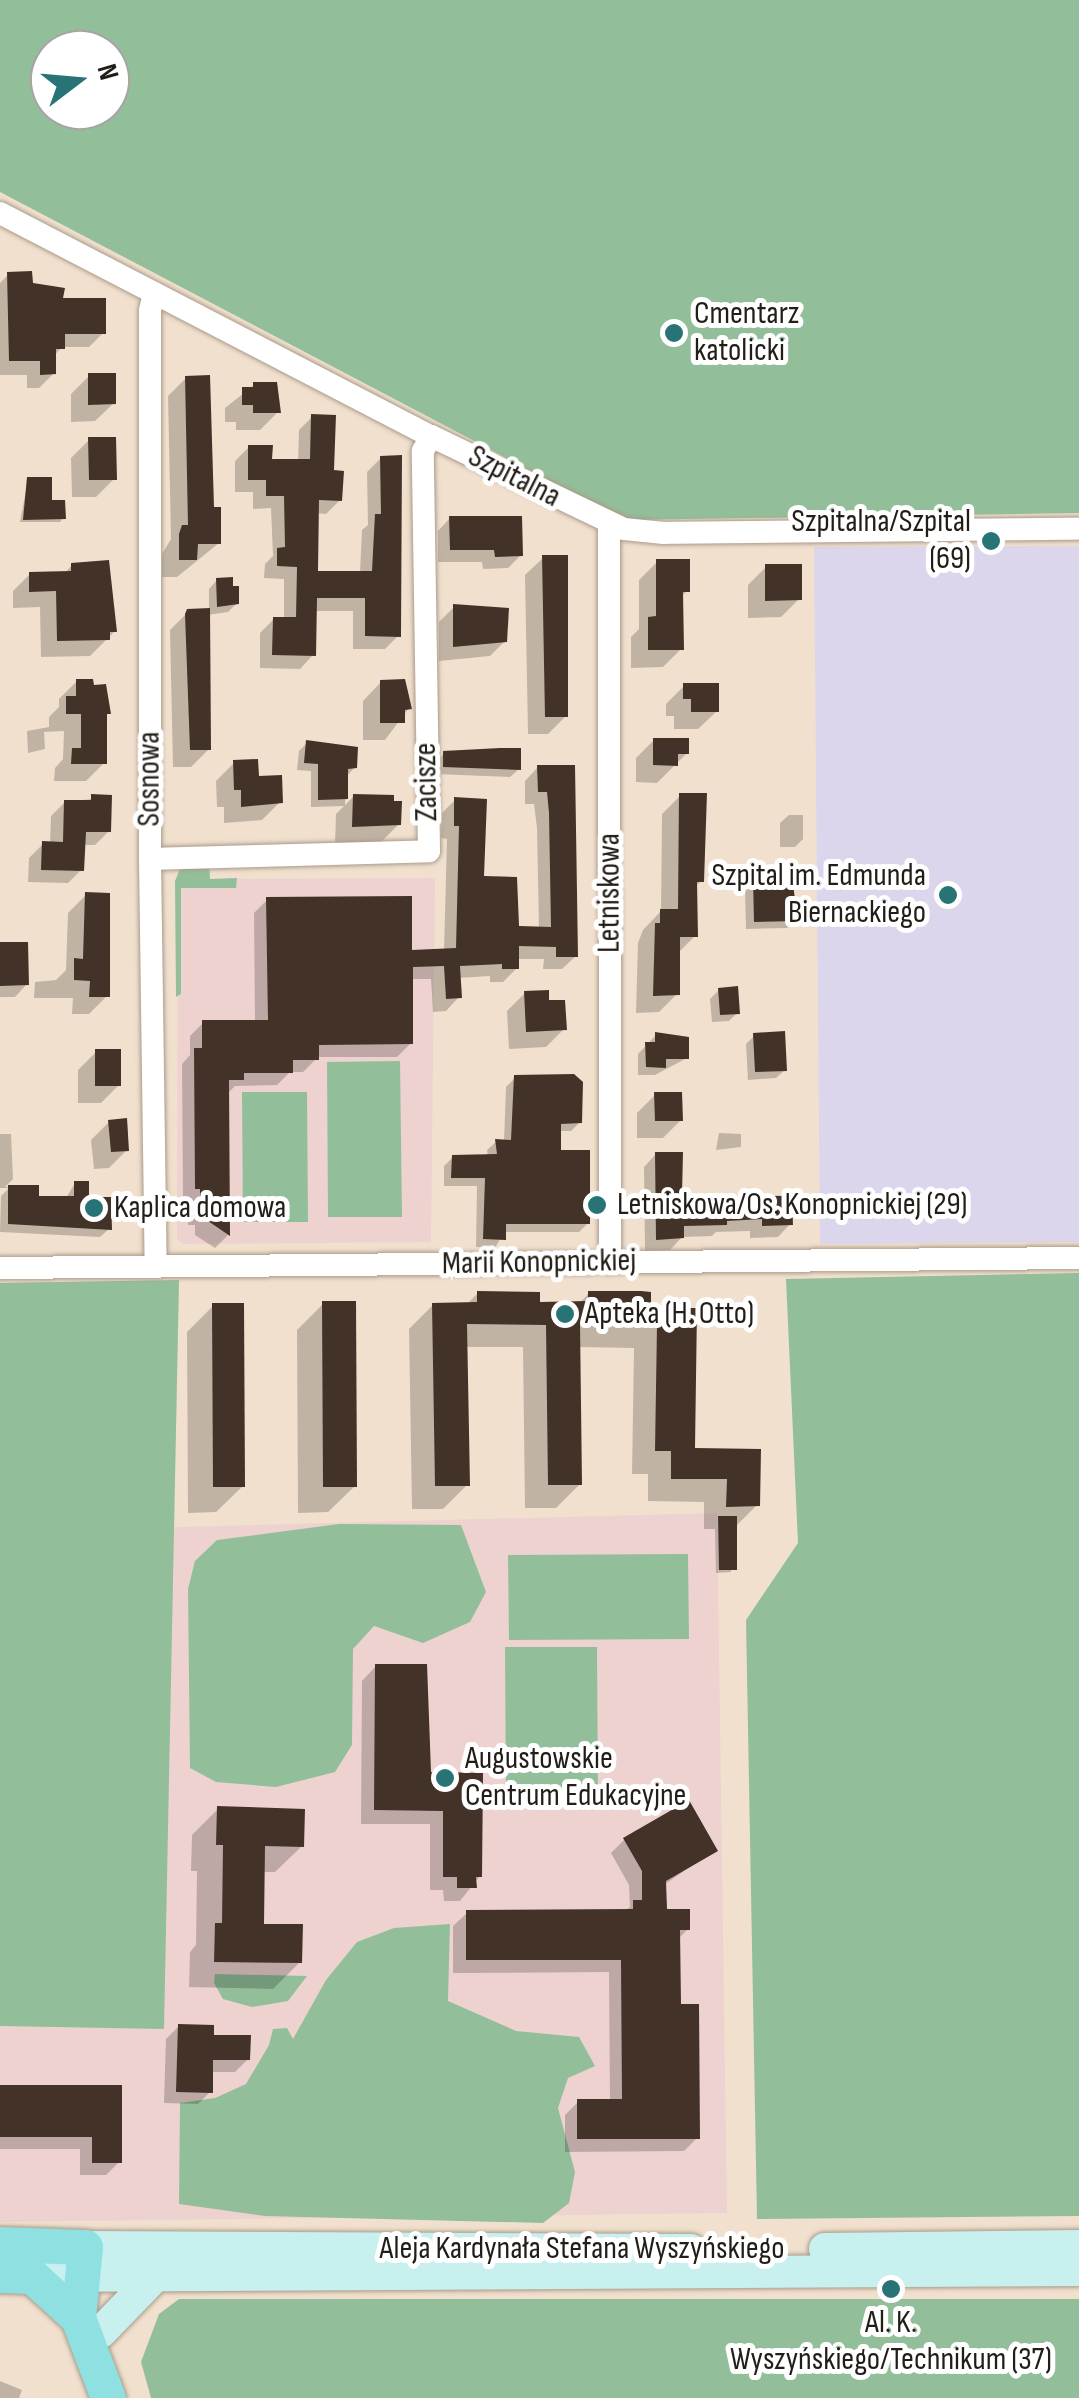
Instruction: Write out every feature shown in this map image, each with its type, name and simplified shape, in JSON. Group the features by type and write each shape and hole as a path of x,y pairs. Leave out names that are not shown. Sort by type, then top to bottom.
{"main road":[{"path":"0,2244 85,2261"},
{"name":"Aleja Kardynała Stefana Wyszyńskiego","path":"715,2261 1079,2246"},
{"path":"16,2276 85,2261"},
{"path":"85,2261 90,2325 107,2394"},
{"name":"Aleja Kardynała Stefana Wyszyńskiego","path":"85,2261 156,2276 460,2262"},
{"name":"Aleja Kardynała Stefana Wyszyńskiego","path":"85,2261 715,2261 1079,2270"},
{"path":"16,2276 90,2325"},
{"path":"90,2325 156,2276"}],"street":[{"name":"Szpitalna","path":"0,214 609,524 664,533 1079,529"},
{"name":"Sosnowa","path":"154,293 150,312 150,859 156,1266"},
{"name":"Zacisze","path":"150,859 429,852 423,451 431,436"},
{"name":"Letniskowa","path":"609,524 610,1262"},
{"name":"Marii Konopnickiej","path":"0,1268 1079,1258"}],"shaded area":[{"name":"Szpital im. Edmunda Biernackiego","path":"1079,546 1079,1242 820,1244 814,547"},
{"path":"435,878 431,1242 183,1244 177,1239 178,879"},
{"name":"Augustowskie Centrum Edukacyjne","path":"179,1280 174,1527 717,1513 727,2213 0,2222 0,1283"}],"green space":[{"name":"Cmentarz katolicki","path":"0,0 1079,0 1079,513 625,520 0,192"},
{"path":"209,862 210,879 237,878 236,888 181,888 181,994 176,997 175,881 180,869"},
{"path":"400,1061 402,1217 328,1217 327,1062"},
{"path":"242,1092 307,1092 308,1222 243,1222"},
{"path":"1079,1273 1079,2216 757,2219 746,1620 798,1543 786,1279"},
{"path":"179,1280 164,2029 0,2026 0,1283"},
{"path":"339,1524 461,1525 486,1592 470,1622 423,1643 374,1626 353,1649 352,1745 335,1772 276,1787 216,1782 190,1768 188,1589 195,1561 217,1540"},
{"path":"688,1554 689,1639 509,1640 508,1555"},
{"path":"505,1647 597,1647 598,1800 506,1801"},
{"path":"450,1924 448,2001 516,2031 579,2037 595,2066 568,2078 558,2108 575,2172 569,2203 543,2223 265,2216 179,2204 180,2103 215,2098 246,2084 269,2045 273,2029 287,2028 293,2039 326,1980 357,1942 394,1928"},
{"path":"215,1974 307,1976 288,2001 252,2007 223,1999 214,1983"},
{"path":"179,2299 1079,2299 1079,2398 151,2398 141,2362 159,2314"}],"building":[{"path":"32,271 33,283 65,288 63,298 106,298 106,334 65,334 65,349 56,349 56,374 40,375 40,361 9,361 7,272"},
{"path":"88,373 116,373 116,404 88,405"},
{"path":"210,375 214,507 221,507 221,544 198,544 197,560 179,560 179,534 182,525 188,525 185,376"},
{"path":"253,382 277,382 281,413 253,413 253,405 242,405 242,387 253,387"},
{"path":"311,414 336,415 334,470 344,471 342,501 319,500 318,571 372,571 375,514 381,514 380,456 402,455 401,637 365,636 365,598 317,598 316,656 272,655 273,617 296,617 297,567 277,566 277,548 285,547 284,496 266,496 266,480 248,480 248,445 273,445 272,459 310,459"},
{"path":"88,437 116,437 117,480 89,480"},
{"path":"27,477 52,477 52,500 65,500 66,519 23,520"},
{"path":"449,516 522,516 523,556 495,557 494,550 450,550"},
{"path":"542,555 568,555 568,717 545,717"},
{"path":"656,559 690,559 690,592 683,592 684,650 648,650 648,617 656,616"},
{"path":"109,560 117,632 110,632 110,640 57,641 56,591 29,592 29,572 71,571 71,563"},
{"path":"765,564 802,564 802,600 765,601"},
{"path":"233,577 233,586 239,586 239,604 217,607 216,578"},
{"path":"453,604 509,608 507,642 453,647"},
{"path":"210,608 211,750 190,750 185,614 187,609"},
{"path":"76,679 106,684 111,714 107,714 107,764 71,764 72,748 81,748 81,714 66,714 66,696 76,696"},
{"path":"405,679 412,709 405,710 405,723 380,723 380,680"},
{"path":"683,683 719,683 719,712 691,712 691,699 683,699"},
{"path":"653,738 689,738 689,754 678,754 678,766 653,765"},
{"path":"306,740 358,747 357,768 348,769 348,799 318,800 318,764 304,763"},
{"path":"521,748 521,770 443,767 443,751"},
{"path":"258,759 259,776 282,775 283,803 241,807 241,790 234,790 233,760"},
{"path":"537,765 575,765 578,957 556,957 556,947 519,946 519,969 502,969 502,964 460,966 462,998 446,999 444,966 413,967 413,1044 319,1045 319,1060 293,1060 293,1073 244,1073 244,1080 229,1080 230,1236 208,1221 208,1212 200,1213 200,1189 195,1189 194,1048 202,1048 202,1020 268,1020 266,897 412,896 412,950 456,948 459,826 454,826 454,797 487,799 484,876 517,877 519,926 551,927 549,813 547,792 538,792"},
{"path":"679,793 707,793 704,882 697,882 698,937 680,937 680,995 653,996 655,923 660,923 660,909 678,909"},
{"path":"91,794 112,795 111,832 86,832 84,871 41,870 42,841 63,842 64,800 91,800"},
{"path":"353,794 394,795 394,801 402,801 401,825 352,827"},
{"path":"792,877 798,921 754,922 753,878"},
{"path":"85,892 110,893 110,997 89,997 90,981 74,980 74,958 83,959"},
{"path":"0,942 28,942 29,985 0,986"},
{"path":"738,986 740,1014 720,1015 718,988"},
{"path":"549,990 549,1000 565,1000 567,1030 526,1032 524,991"},
{"path":"785,1031 787,1071 755,1072 753,1033"},
{"path":"655,1032 689,1037 689,1059 666,1059 666,1068 646,1067 645,1042 655,1042"},
{"path":"95,1049 121,1049 121,1086 95,1086"},
{"path":"574,1074 583,1082 582,1123 561,1124 561,1150 590,1150 590,1224 506,1224 506,1240 483,1239 485,1178 451,1178 452,1155 497,1154 495,1139 511,1140 514,1075"},
{"path":"654,1092 682,1092 683,1121 655,1121"},
{"path":"127,1118 129,1151 111,1152 108,1120"},
{"path":"655,1152 683,1152 682,1195 792,1196 793,1225 762,1226 762,1219 727,1221 727,1225 684,1226 684,1238 656,1240"},
{"path":"74,1181 89,1181 89,1197 111,1197 112,1230 8,1224 8,1185 39,1185 39,1196 74,1196"},
{"path":"477,1291 540,1292 540,1302 588,1301 588,1291 641,1291 651,1292 651,1308 697,1308 695,1448 761,1449 760,1506 726,1507 727,1479 671,1479 671,1451 655,1451 657,1325 580,1324 582,1485 548,1485 546,1325 467,1324 470,1486 435,1486 432,1303 477,1302"},
{"path":"322,1301 356,1301 357,1487 323,1487"},
{"path":"212,1303 244,1303 245,1487 213,1487"},
{"path":"718,1516 737,1516 737,1570 719,1570"},
{"path":"375,1664 427,1664 431,1772 483,1773 482,1877 476,1877 477,1888 457,1888 457,1877 443,1877 443,1811 374,1810"},
{"path":"689,1800 718,1851 666,1881 667,1909 690,1909 690,1930 680,1930 681,2004 699,2004 700,2139 577,2139 577,2099 622,2099 621,1960 466,1960 466,1910 633,1909 633,1900 642,1900 642,1871 623,1838"},
{"path":"217,1806 305,1809 304,1847 265,1846 264,1924 303,1924 302,1963 214,1962 215,1923 222,1923 223,1845 216,1845"},
{"path":"178,2024 214,2025 214,2035 251,2035 250,2060 213,2060 213,2093 176,2092"},
{"path":"0,2085 122,2085 122,2163 92,2163 92,2137 0,2137"}],"place":[{"name":"Cmentarz katolicki","path":"674,333"},
{"name":"Szpitalna/Szpital (69)","path":"991,541"},
{"name":"Szpital im. Edmunda Biernackiego","path":"948,895"},
{"name":"Letniskowa/Os. Konopnickiej (29)","path":"597,1205"},
{"name":"Kaplica domowa","path":"94,1208"},
{"name":"Apteka (H. Otto)","path":"565,1314"},
{"name":"Augustowskie Centrum Edukacyjne","path":"445,1778"},
{"name":"Al. K. Wyszyńskiego/Technikum (37)","path":"891,2289"}]}
